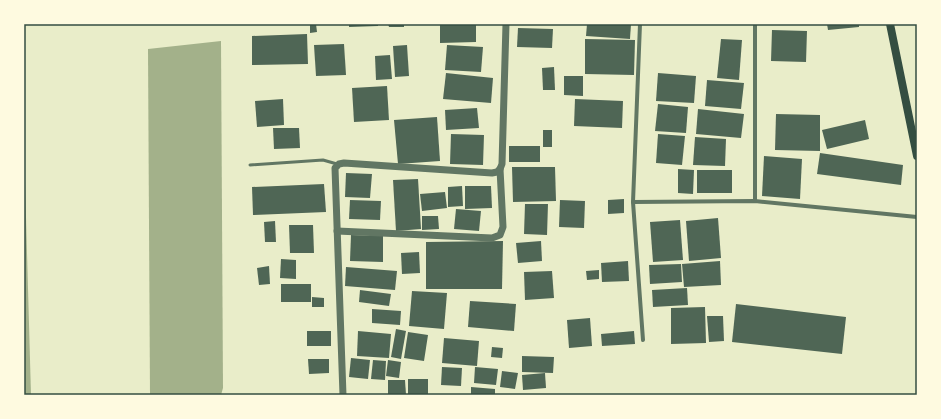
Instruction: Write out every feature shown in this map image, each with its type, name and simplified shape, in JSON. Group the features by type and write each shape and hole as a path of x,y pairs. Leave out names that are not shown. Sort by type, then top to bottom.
{"main road":[{"path":"890,24 917,156"}],"street":[{"path":"337,231 496,237 500,235 502,227 500,169 502,164 506,24"},
{"path":"640,24 633,202 643,340"},
{"path":"755,24 755,201"},
{"path":"343,395 337,231 337,166 344,163 492,173 497,172 500,169"},
{"path":"633,202 755,201 917,217"}],"lane":[{"path":"250,165 323,160 337,166"}],"shaded area":[{"path":"221,41 223,388 221,395 150,395 148,49"},
{"path":"24,146 31,395 24,395"}],"building":[{"path":"310,24 316,24 317,32 310,33"},
{"path":"349,24 378,24 378,26 349,27"},
{"path":"388,24 404,24 404,27 389,27"},
{"path":"440,24 476,24 476,42 440,43"},
{"path":"587,24 631,24 630,39 586,36"},
{"path":"827,24 859,24 859,27 828,30"},
{"path":"518,28 553,29 552,48 517,47"},
{"path":"772,30 807,31 806,62 771,61"},
{"path":"307,34 308,64 252,65 252,36"},
{"path":"585,39 635,40 634,75 585,74"},
{"path":"721,39 742,40 739,80 717,78"},
{"path":"344,44 346,75 316,76 314,45"},
{"path":"407,45 409,76 395,77 393,46"},
{"path":"447,45 483,47 481,72 445,70"},
{"path":"390,55 392,79 376,80 375,56"},
{"path":"554,67 555,90 543,90 542,68"},
{"path":"446,73 493,78 491,103 443,99"},
{"path":"658,73 696,76 694,103 656,101"},
{"path":"564,76 583,76 583,96 564,95"},
{"path":"707,80 744,83 741,109 705,106"},
{"path":"387,86 389,120 354,122 352,88"},
{"path":"283,99 284,125 257,127 255,101"},
{"path":"575,99 623,101 622,128 574,126"},
{"path":"658,104 688,107 686,133 655,131"},
{"path":"477,108 479,128 446,130 445,110"},
{"path":"698,109 744,114 741,138 696,134"},
{"path":"776,114 820,115 820,151 775,150"},
{"path":"437,117 440,161 398,164 394,120"},
{"path":"865,120 869,139 827,149 822,130"},
{"path":"273,128 299,128 300,148 274,149"},
{"path":"543,130 552,130 552,147 543,147"},
{"path":"451,134 484,135 483,165 450,164"},
{"path":"658,134 685,136 682,165 656,163"},
{"path":"695,137 726,139 725,166 693,165"},
{"path":"509,146 540,146 540,162 509,162"},
{"path":"820,153 903,165 901,185 817,174"},
{"path":"764,156 802,159 800,199 762,196"},
{"path":"512,167 555,167 556,201 513,202"},
{"path":"678,169 694,170 693,194 678,193"},
{"path":"697,170 732,170 732,193 697,193"},
{"path":"346,173 372,174 370,198 345,197"},
{"path":"418,179 421,229 396,231 393,180"},
{"path":"324,184 326,212 253,215 252,187"},
{"path":"462,186 463,206 448,207 448,187"},
{"path":"465,186 491,186 492,208 465,209"},
{"path":"445,192 447,208 422,211 420,194"},
{"path":"624,199 624,213 608,214 608,200"},
{"path":"350,200 381,201 380,220 349,219"},
{"path":"560,200 585,201 584,228 559,227"},
{"path":"525,204 548,204 547,235 524,234"},
{"path":"456,209 481,211 479,231 454,229"},
{"path":"422,216 438,216 439,229 422,230"},
{"path":"718,218 721,258 689,261 686,221"},
{"path":"680,220 683,260 653,262 650,222"},
{"path":"275,221 276,242 265,242 264,222"},
{"path":"289,225 313,225 314,253 290,253"},
{"path":"351,235 383,236 383,262 350,261"},
{"path":"503,241 502,289 426,289 426,242"},
{"path":"541,241 542,261 518,263 516,243"},
{"path":"419,252 420,273 402,274 401,253"},
{"path":"281,259 296,260 296,279 280,278"},
{"path":"628,261 629,281 602,282 601,263"},
{"path":"720,261 721,285 684,287 682,264"},
{"path":"681,264 682,282 650,284 649,265"},
{"path":"269,266 270,284 259,285 257,268"},
{"path":"346,267 397,271 395,290 345,286"},
{"path":"599,270 599,279 587,280 586,271"},
{"path":"552,271 554,298 525,300 524,272"},
{"path":"281,284 311,284 311,302 281,302"},
{"path":"687,288 688,305 653,307 652,290"},
{"path":"360,290 391,294 389,306 359,302"},
{"path":"412,291 447,293 444,329 409,326"},
{"path":"312,297 324,298 324,307 312,307"},
{"path":"470,301 516,304 514,331 468,327"},
{"path":"736,304 846,317 842,354 732,342"},
{"path":"705,307 706,343 671,344 671,308"},
{"path":"372,309 401,311 400,325 372,323"},
{"path":"707,316 723,316 724,341 709,342"},
{"path":"590,318 592,346 569,348 567,320"},
{"path":"396,329 406,331 401,359 391,357"},
{"path":"307,331 331,331 331,346 307,346"},
{"path":"358,331 391,334 389,358 357,356"},
{"path":"634,331 635,344 602,346 601,334"},
{"path":"408,332 428,335 424,361 404,358"},
{"path":"444,338 479,341 477,366 442,363"},
{"path":"492,347 503,348 502,358 491,357"},
{"path":"522,356 554,357 553,373 522,372"},
{"path":"351,358 370,360 368,379 349,377"},
{"path":"308,359 329,359 329,373 309,374"},
{"path":"373,360 386,361 385,380 371,379"},
{"path":"388,360 401,362 399,378 386,376"},
{"path":"442,367 462,368 461,386 441,385"},
{"path":"475,367 498,369 496,385 474,383"},
{"path":"502,371 518,373 515,389 500,387"},
{"path":"545,373 546,388 523,390 522,375"},
{"path":"408,379 428,379 428,395 408,395"},
{"path":"388,380 405,380 406,395 388,395"},
{"path":"471,387 495,389 495,395 471,395"}]}
